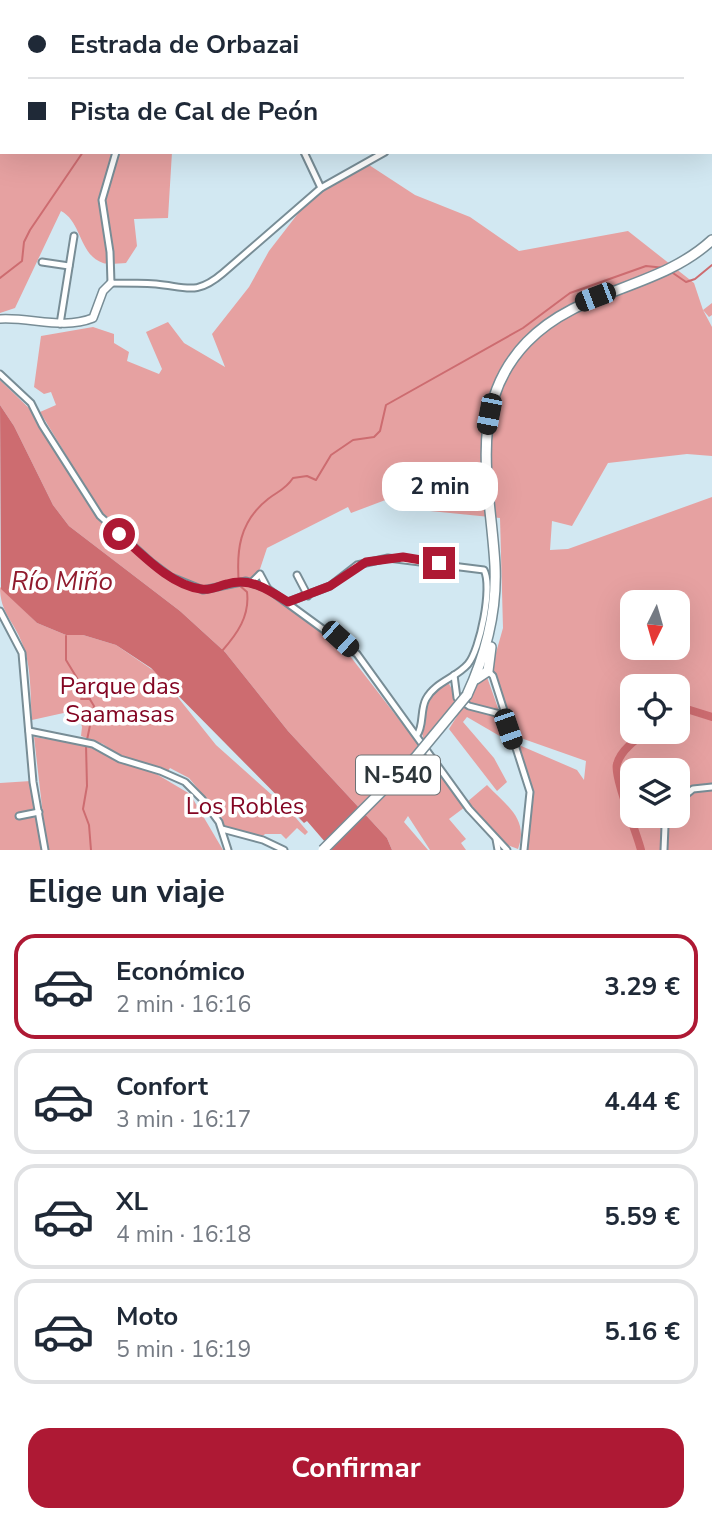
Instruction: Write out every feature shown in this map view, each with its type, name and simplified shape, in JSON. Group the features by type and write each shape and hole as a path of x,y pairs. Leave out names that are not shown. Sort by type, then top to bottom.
{"highway":[{"name":"N-540","path":"323,850 415,758 467,695 473,682 493,611 485,434 501,378 524,344 558,315 580,303 663,274 712,240"},
{"path":"473,682 488,670 495,629 493,611"}],"street":[{"path":"111,283 110,252 102,200 115,154"},
{"path":"305,154 321,188"},
{"path":"0,319 60,324 93,318 103,291 111,283 157,284 191,289 209,285 321,188 381,154"},
{"path":"60,324 74,236"},
{"path":"42,262 69,266"},
{"path":"0,374 31,403 100,516 151,562 185,584 203,590 225,584 249,582 268,589 357,654 468,810 507,850"},
{"path":"288,602 330,586 357,565 388,558 478,568 486,575 490,590 482,647 470,662 427,697 417,735"},
{"path":"249,582 260,574 268,589"},
{"path":"297,575 308,596"},
{"path":"0,611 21,649 38,812 45,850"},
{"path":"488,670 493,676 530,792 524,850"},
{"path":"454,675 457,698 469,706 504,715"},
{"path":"29,730 93,744 120,759 167,774 198,790 222,828 228,850"},
{"path":"690,791 712,787"},
{"path":"19,816 38,812"},
{"path":"222,828 263,839 284,850"},
{"path":"664,850 665,828"},
{"path":"496,839 498,850"}],"green space":[{"path":"0,154 172,154 168,218 134,219 137,246 126,263 105,264 95,259 73,223 61,211 15,308 0,313"},
{"path":"366,163 415,195 470,217 519,251 628,231 694,283 712,327 712,456 687,454 608,463 572,526 552,521 550,550 568,549 712,497 712,850 527,850 534,792 519,745 577,770 584,780 586,761 515,736 492,667 503,628 500,518 420,510 396,496 351,513 348,507 267,548 260,569 251,580 246,580 249,586 268,593 340,643 421,748 387,783 392,788 426,754 465,807 449,819 466,839 461,843 466,850 430,850 408,816 404,822 428,850 392,850 387,838 288,731 225,652 180,611 69,526 53,505 14,426 0,405 0,380 35,414 109,527 161,572 193,590 216,592 227,587 225,583 199,588 171,574 117,530 100,511 40,412 56,405 51,392 44,394 34,387 41,336 93,327 114,334 114,343 129,352 127,361 159,374 162,369 146,332 168,322 184,343 225,367 212,334 249,287 269,251 310,198"},
{"path":"712,303 712,315 709,317 703,310"},
{"name":"Parque das Saamasas","path":"0,587 37,623 66,635 83,635 116,645 160,675 216,745 290,811 308,832 305,835 297,828 286,839 281,834 265,834 261,838 224,826 222,818 189,778 170,768 168,771 121,757 103,744 81,736 82,727 77,710 32,720 28,661 19,635 2,604"},
{"path":"487,677 510,742 467,717 463,722 494,758 507,782 497,791 449,729 479,681"},
{"path":"448,682 458,700 425,743 421,725 425,708 434,693"},
{"path":"34,737 86,745 118,762 153,772 190,794 223,850 47,850"},
{"path":"31,781 35,810 18,814 18,819 37,817 43,850 0,850 0,783"},
{"path":"487,785 518,821 521,838 518,849 502,843 467,802"}],"water":[{"name":"Río Miño","path":"0,405 14,426 53,505 69,526 180,611 225,652 288,731 387,838 392,850 332,850 307,821 304,823 151,668 116,645 83,635 66,635 37,623 1,589"}],"waterway":[{"path":"0,278 22,261 24,242 30,230 82,154"},
{"path":"670,271 686,282 695,279 712,265"},
{"path":"222,651 237,631 246,609 247,592 239,585 238,560 245,527 268,499 293,478 307,476 316,480 331,455 353,440 374,437 380,431 386,405 523,328 570,293 646,266 665,268"},
{"path":"66,636 66,660 94,706 87,740"},
{"path":"81,699 90,699"},
{"path":"690,710 712,717"},
{"path":"631,744 619,759 617,770 641,850"},
{"path":"86,745 87,786 83,809 89,825 91,850"}],"route":[{"path":"119,534 171,577 193,588 211,589 246,581 268,589 288,602 330,586 357,565 366,562 403,557 439,563"}],"park label":[{"name":"Los Robles","path":"245,806"}]}
